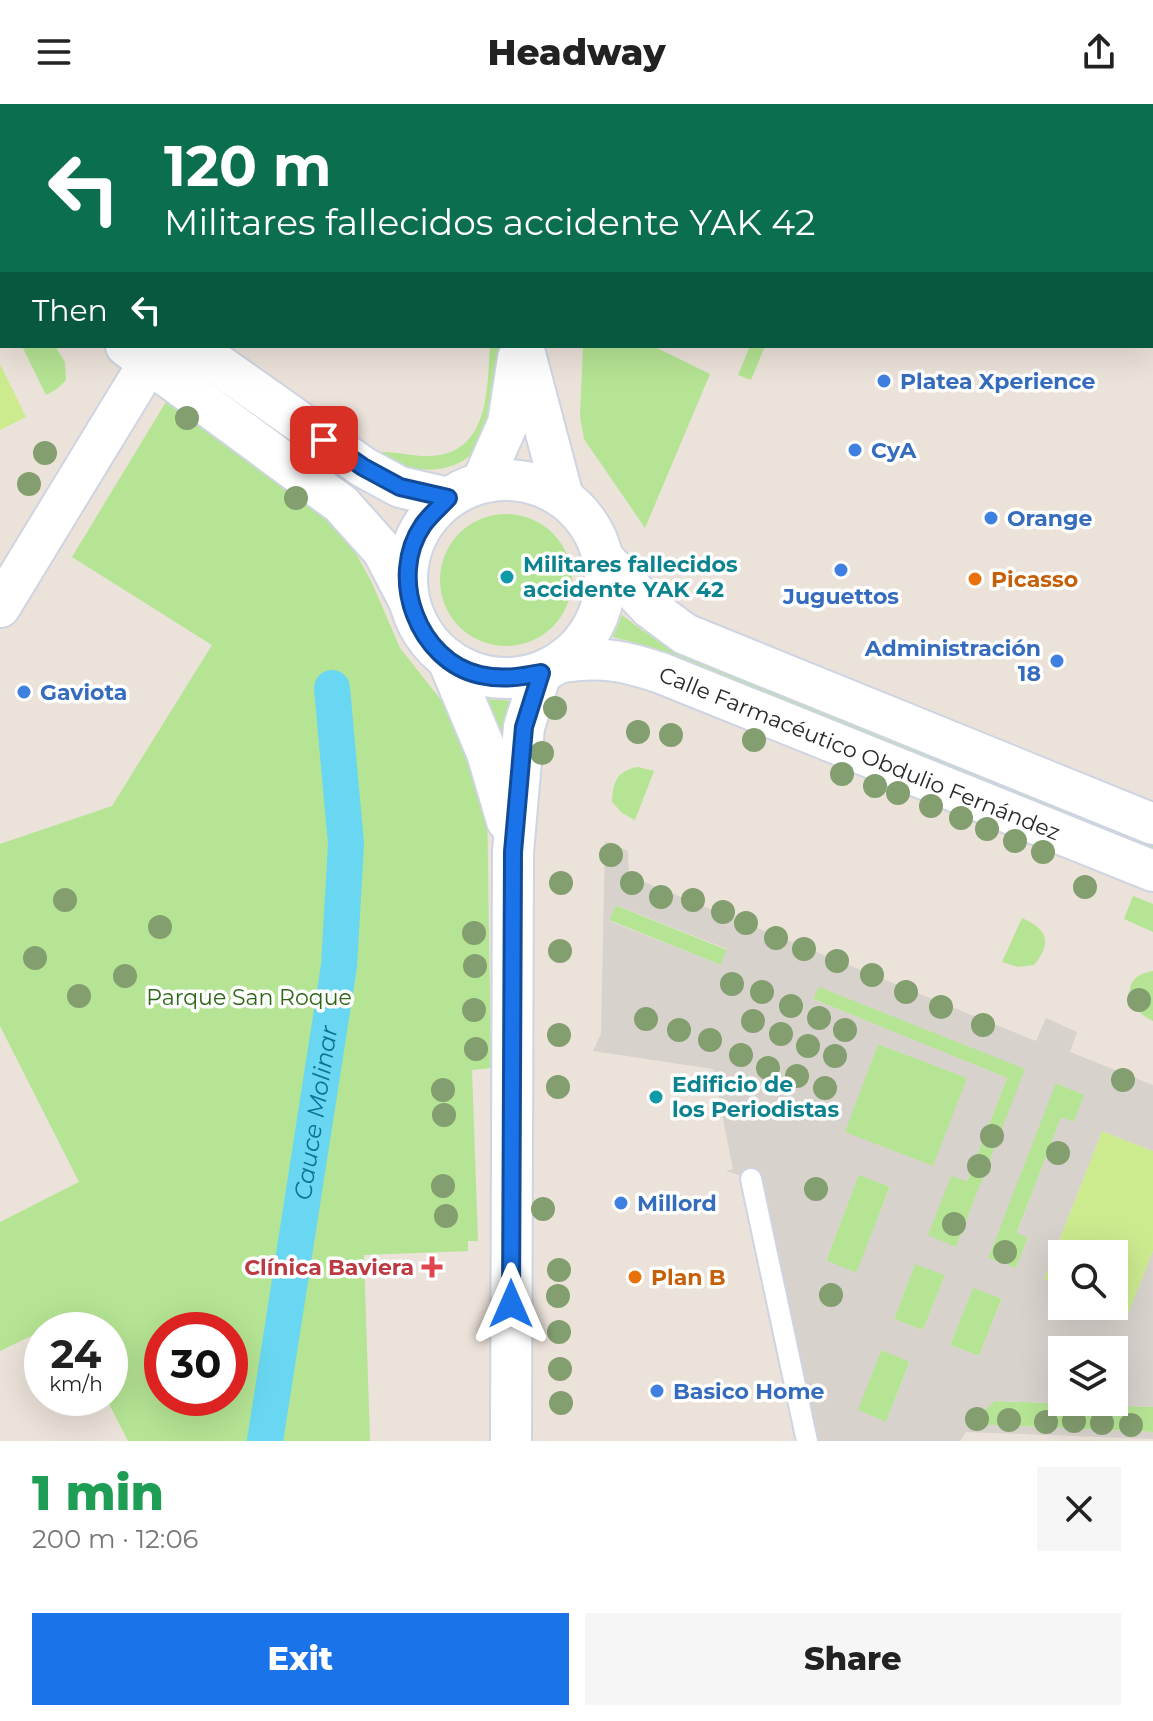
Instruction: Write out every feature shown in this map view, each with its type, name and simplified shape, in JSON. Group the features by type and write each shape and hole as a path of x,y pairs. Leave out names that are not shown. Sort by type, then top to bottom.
{"street":[{"path":"195,348 363,467 400,487 465,490 524,481 563,497 589,523 603,558 604,597 590,634 552,667 524,727 513,852 511,1441"},
{"path":"409,601 408,562 422,526 465,490 508,423 522,348"},
{"path":"523,348 563,497"},
{"path":"0,607 144,352 341,504 383,551 423,634 448,660 477,675 509,679 552,667"},
{"name":"Calle Farmacéutico Obdulio Fernández","path":"603,558 650,608 685,634 1153,824"},
{"name":"Calle Farmacéutico Obdulio Fernández","path":"552,667 592,657 627,662 661,673 1153,871"},
{"path":"448,660 487,753 504,806 513,852"}],"lane":[{"path":"751,1179 807,1441"}],"green space":[{"path":"23,348 56,348 65,362 66,380 46,395"},
{"path":"490,348 503,348 487,431 468,457 439,469 423,469 407,467 378,452 425,456 456,449 468,440 477,427 486,395"},
{"path":"583,348 657,348 710,374 645,528 584,439 580,416"},
{"path":"749,348 764,348 751,380 738,375"},
{"path":"0,364 26,417 0,430"},
{"name":"Parque San Roque","path":"172,392 336,524 372,583 400,648 453,715 487,796 491,1068 472,1070 478,1241 468,1241 468,1251 364,1255 370,1441 128,1441 115,1416 128,1416 128,1312 24,1312 24,1339 0,1351 0,1222 79,1182 0,1026 0,844 112,806 212,645 72,557"},
{"path":"506,514 531,519 553,533 567,555 572,580 567,605 553,627 531,641 506,646 481,641 459,627 445,605 440,580 445,555 459,533 481,519"},
{"path":"622,615 643,631 706,662 1153,841 1153,852 723,681 639,644 613,637"},
{"path":"474,698 512,701 505,774"},
{"path":"638,767 654,771 635,820 622,813 612,802 618,778 625,771"},
{"path":"1133,896 1153,904 1153,932 1124,919"},
{"path":"615,905 727,950 721,965 609,920"},
{"path":"1022,918 1042,932 1045,943 1034,965 1018,967 1002,962"},
{"path":"1153,971 1153,1021 1136,1008 1130,993 1135,979"},
{"path":"818,986 1026,1069 956,1247 927,1236 951,1175 967,1181 1007,1078 813,999"},
{"path":"878,1044 968,1078 934,1167 844,1132"},
{"path":"1055,1083 1085,1094 1074,1122 1061,1118 1017,1232 1028,1237 1016,1269 988,1258"},
{"path":"1102,1131 1153,1151 1153,1251 1129,1312 1128,1240 1059,1240"},
{"path":"859,1174 890,1186 857,1273 826,1261"},
{"path":"915,1263 945,1275 923,1330 894,1319"},
{"path":"973,1287 1002,1298 979,1356 950,1345"},
{"path":"881,1350 910,1361 886,1422 857,1410"},
{"path":"994,1401 1048,1403 1048,1416 1128,1416 1128,1406 1153,1407 1153,1432 969,1424"}],"shaded area":[{"path":"605,841 628,851 629,876 1036,1041 1046,1018 1077,1032 1070,1052 1153,1085 1153,1151 1102,1131 1059,1240 1048,1240 1048,1269 1044,1279 1048,1281 1048,1320 1128,1320 1128,1312 1153,1251 1153,1407 1128,1406 1128,1336 1048,1336 1048,1403 995,1401 970,1424 1153,1432 1153,1439 966,1432 960,1441 818,1441 762,1182 726,1171 733,1169 713,1069 593,1051 601,1034","holes":["616,905 727,949 721,965 609,921","819,987 1025,1069 956,1247 928,1235 951,1176 967,1181 1007,1078 813,999","878,1044 967,1078 933,1166 845,1132","1056,1083 1084,1095 1074,1122 1061,1117 1017,1233 1028,1238 1016,1268 988,1258","859,1175 890,1187 856,1273 826,1260","915,1264 945,1275 923,1330 894,1319","973,1288 1002,1299 979,1356 950,1345","881,1350 910,1362 886,1422 858,1410"]}],"waterway":[{"name":"Cauce Molinar","path":"265,1441 339,966 346,844 332,688"}],"place":[{"name":"Platea Xperience","path":"884,381"},
{"name":"CyA","path":"855,450"},
{"name":"Orange","path":"991,518"},
{"name":"Juguettos","path":"841,570"},
{"name":"Militares fallecidos accidente YAK 42","path":"507,577"},
{"name":"Picasso","path":"975,579"},
{"name":"Administración 18","path":"1057,661"},
{"name":"Gaviota","path":"24,692"},
{"name":"Edificio de los Periodistas","path":"656,1097"},
{"name":"Millord","path":"621,1203"},
{"name":"Clínica Baviera","path":"432,1267"},
{"name":"Plan B","path":"635,1277"},
{"name":"Basico Home","path":"657,1391"}],"route":[{"path":"324,440 363,467 400,487 448,498 422,526 408,562 409,601 423,634 448,660 477,675 509,679 541,673 524,727 513,852 511,1304"}]}
